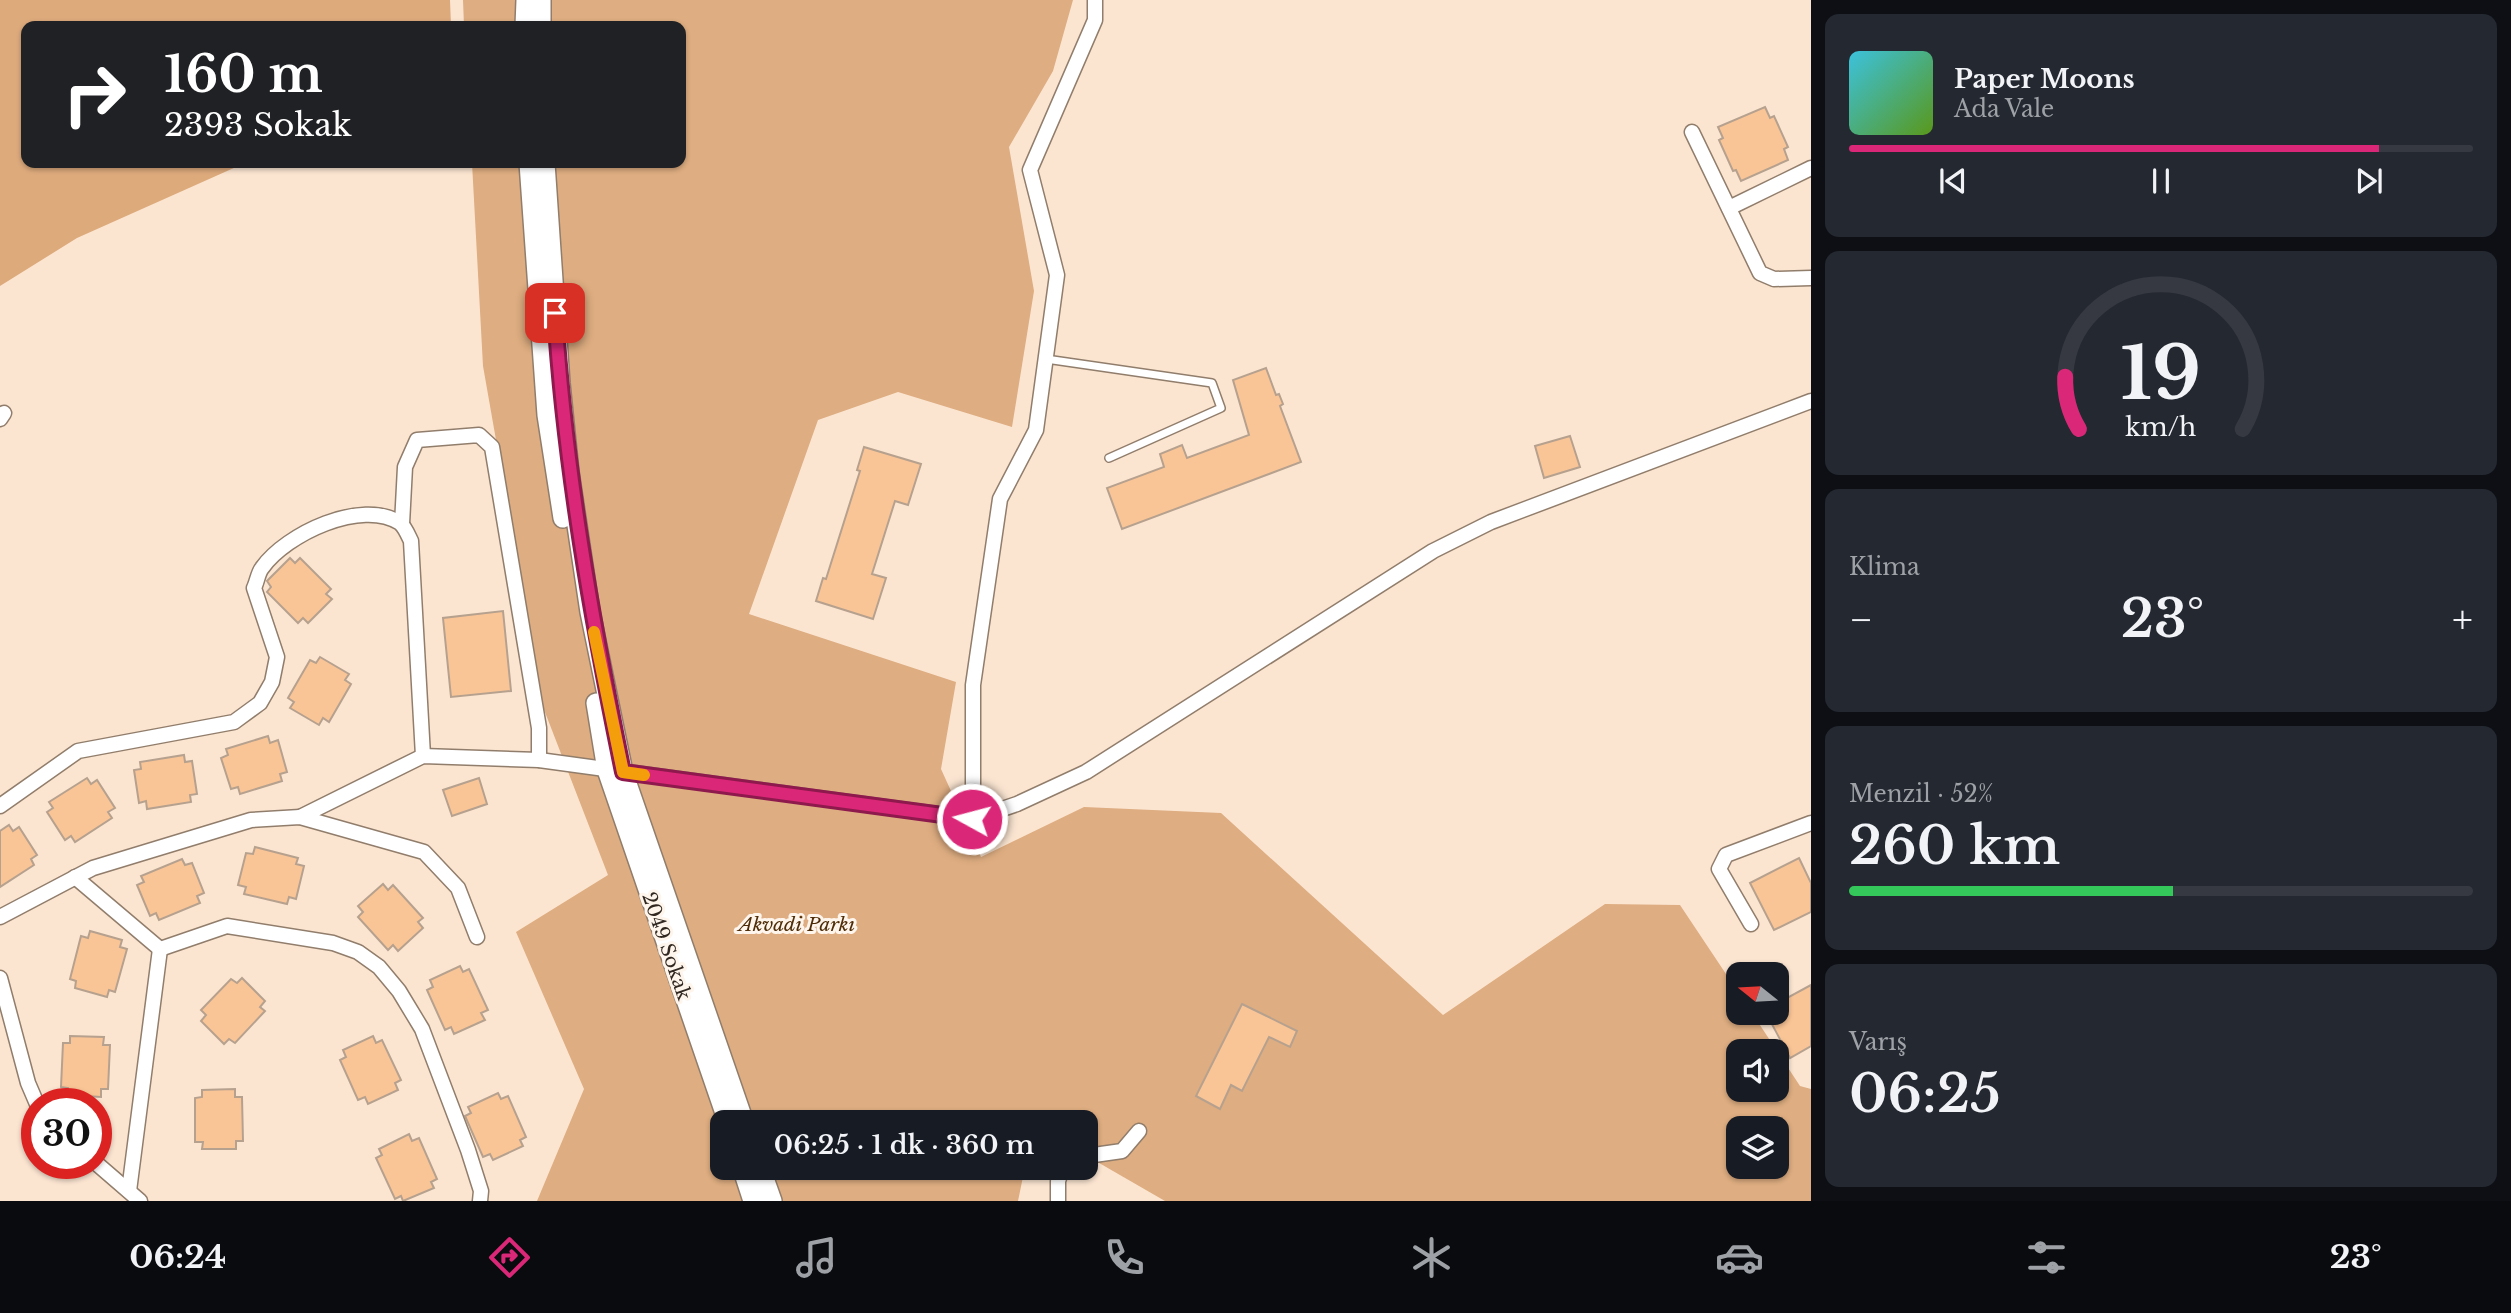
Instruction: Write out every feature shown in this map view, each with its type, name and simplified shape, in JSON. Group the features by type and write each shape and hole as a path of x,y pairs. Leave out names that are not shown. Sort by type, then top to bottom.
{"main road":[{"path":"525,21 526,0"},
{"path":"541,0 541,21"},
{"path":"529,168 547,415 572,575 615,771"},
{"path":"545,168 569,472 615,771"},
{"name":"2049 Sokak","path":"615,771 724,1110"},
{"name":"2049 Sokak","path":"615,771 740,1110"},
{"path":"747,1180 753,1201"},
{"path":"765,1180 772,1201"}],"street":[{"path":"972,819 973,685 1000,499 1036,430 1057,275 1030,170 1095,20 1096,0"},
{"path":"1692,132 1760,273 1774,278 1811,278"},
{"path":"1729,208 1811,168"},
{"path":"300,817 423,756 539,760 972,819 1017,804 1086,772 1433,551 1491,522 1811,401"},
{"path":"423,756 415,578 411,541 402,524 405,467 417,440 480,435 492,447 539,728 539,760"},
{"path":"0,806 78,751 234,722 260,703 272,682 278,657 254,588 262,568 284,547 316,525 368,514 387,517 402,524"},
{"path":"0,917 93,867 251,820 300,817 424,852 457,888 478,937"},
{"path":"1751,924 1719,869 1726,855 1810,826"},
{"path":"75,877 160,949"},
{"path":"160,949 227,926 333,943 358,952 379,967 399,991 422,1029 468,1150 481,1191 480,1201"},
{"path":"134,1196 160,949"},
{"path":"0,978 30,1088"},
{"path":"1098,1154 1122,1151 1139,1130"},
{"path":"112,1177 134,1196"},
{"path":"1058,1180 1058,1201"}],"lane":[{"path":"1046,359 1212,383 1221,408 1109,458"}],"green space":[{"name":"Akvadi Parkı","path":"463,0 1073,0 1053,71 1009,147 1034,291 1012,427 898,392 818,420 749,614 956,682 941,769 981,857 1084,807 1221,813 1443,1015 1605,904 1680,905 1726,974 1726,1026 1761,1026 1769,1039 1726,1039 1726,1102 1789,1102 1789,1069 1800,1086 1811,1089 1811,1201 1165,1201 1098,1162 1098,1110 710,1110 710,1180 1022,1180 1018,1201 537,1201 584,1089 516,932 608,875 543,707 483,366 472,168 686,168 686,21 464,21"}],"shaded area":[{"path":"0,0 450,0 451,21 21,21 21,168 234,168 77,238 0,286"}],"building":[{"path":"1765,107 1770,118 1774,116 1788,147 1784,149 1788,160 1741,181 1736,170 1733,171 1719,140 1723,138 1718,127"},
{"path":"1266,368 1276,395 1279,394 1283,404 1280,406 1301,462 1122,529 1107,488 1164,467 1160,454 1182,445 1187,458 1249,435 1233,380"},
{"path":"1570,436 1580,467 1544,478 1535,446"},
{"path":"864,447 921,464 908,505 895,501 872,574 886,578 873,619 816,601 823,578 826,579 860,471 857,470"},
{"path":"290,558 295,563 300,558 331,589 326,594 332,599 308,623 303,618 298,623 267,592 271,587 267,581"},
{"path":"503,611 511,691 451,697 443,618"},
{"path":"320,657 349,674 345,680 351,684 329,722 323,718 319,725 290,708 294,702 288,698 310,660 316,663"},
{"path":"268,736 270,743 278,740 287,772 280,774 282,781 240,794 238,787 231,789 221,758 228,755 226,749"},
{"path":"184,755 185,762 192,761 197,794 190,795 191,802 147,809 146,801 139,803 134,770 141,769 140,762"},
{"path":"87,778 91,784 97,780 115,808 108,812 112,818 75,842 71,836 65,840 47,812 53,808 49,802"},
{"path":"479,778 487,804 452,816 443,790"},
{"path":"9,825 13,831 19,827 37,855 31,859 34,865 0,887 0,831"},
{"path":"255,847 298,858 296,864 304,866 296,899 289,897 287,904 244,894 246,887 238,885 246,853 253,854"},
{"path":"1799,858 1811,883 1811,912 1774,930 1750,883"},
{"path":"182,859 185,865 192,863 204,893 197,896 200,903 159,920 156,913 150,916 137,885 144,882 141,876"},
{"path":"383,884 388,890 393,885 423,918 418,922 423,928 398,951 393,945 388,950 358,917 363,912 358,906"},
{"path":"90,931 122,940 120,947 127,949 115,992 109,990 107,997 75,988 76,981 70,979 81,936 88,938"},
{"path":"460,966 463,972 469,969 488,1010 481,1013 485,1020 454,1034 451,1027 445,1030 427,990 433,987 430,980"},
{"path":"242,978 265,1001 260,1007 265,1011 235,1043 229,1039 224,1044 201,1021 206,1015 201,1010 231,979 237,983"},
{"path":"1811,985 1811,1046 1790,1058 1789,1039 1780,1039 1773,1026 1789,1025 1789,997"},
{"path":"1242,1004 1297,1031 1290,1047 1269,1037 1242,1091 1231,1085 1220,1109 1196,1096"},
{"path":"70,1036 104,1037 103,1045 110,1045 108,1088 61,1087 63,1043 70,1043"},
{"path":"373,1036 376,1043 382,1040 401,1080 395,1083 398,1090 368,1104 365,1097 358,1100 340,1060 346,1057 343,1050"},
{"path":"235,1089 235,1097 242,1097 243,1141 236,1141 236,1149 202,1149 203,1142 195,1142 195,1098 202,1097 202,1090"},
{"path":"498,1093 501,1099 508,1096 526,1137 520,1140 523,1146 493,1160 490,1154 483,1157 465,1116 471,1113 468,1107"},
{"path":"409,1134 412,1141 419,1138 437,1179 431,1182 434,1188 403,1201 401,1196 395,1199 376,1158 382,1155 379,1149"}],"slow traffic":[{"path":"594,632 623,772 644,775"}],"route":[{"path":"555,313 569,472 579,545 623,772 972,819"}]}
